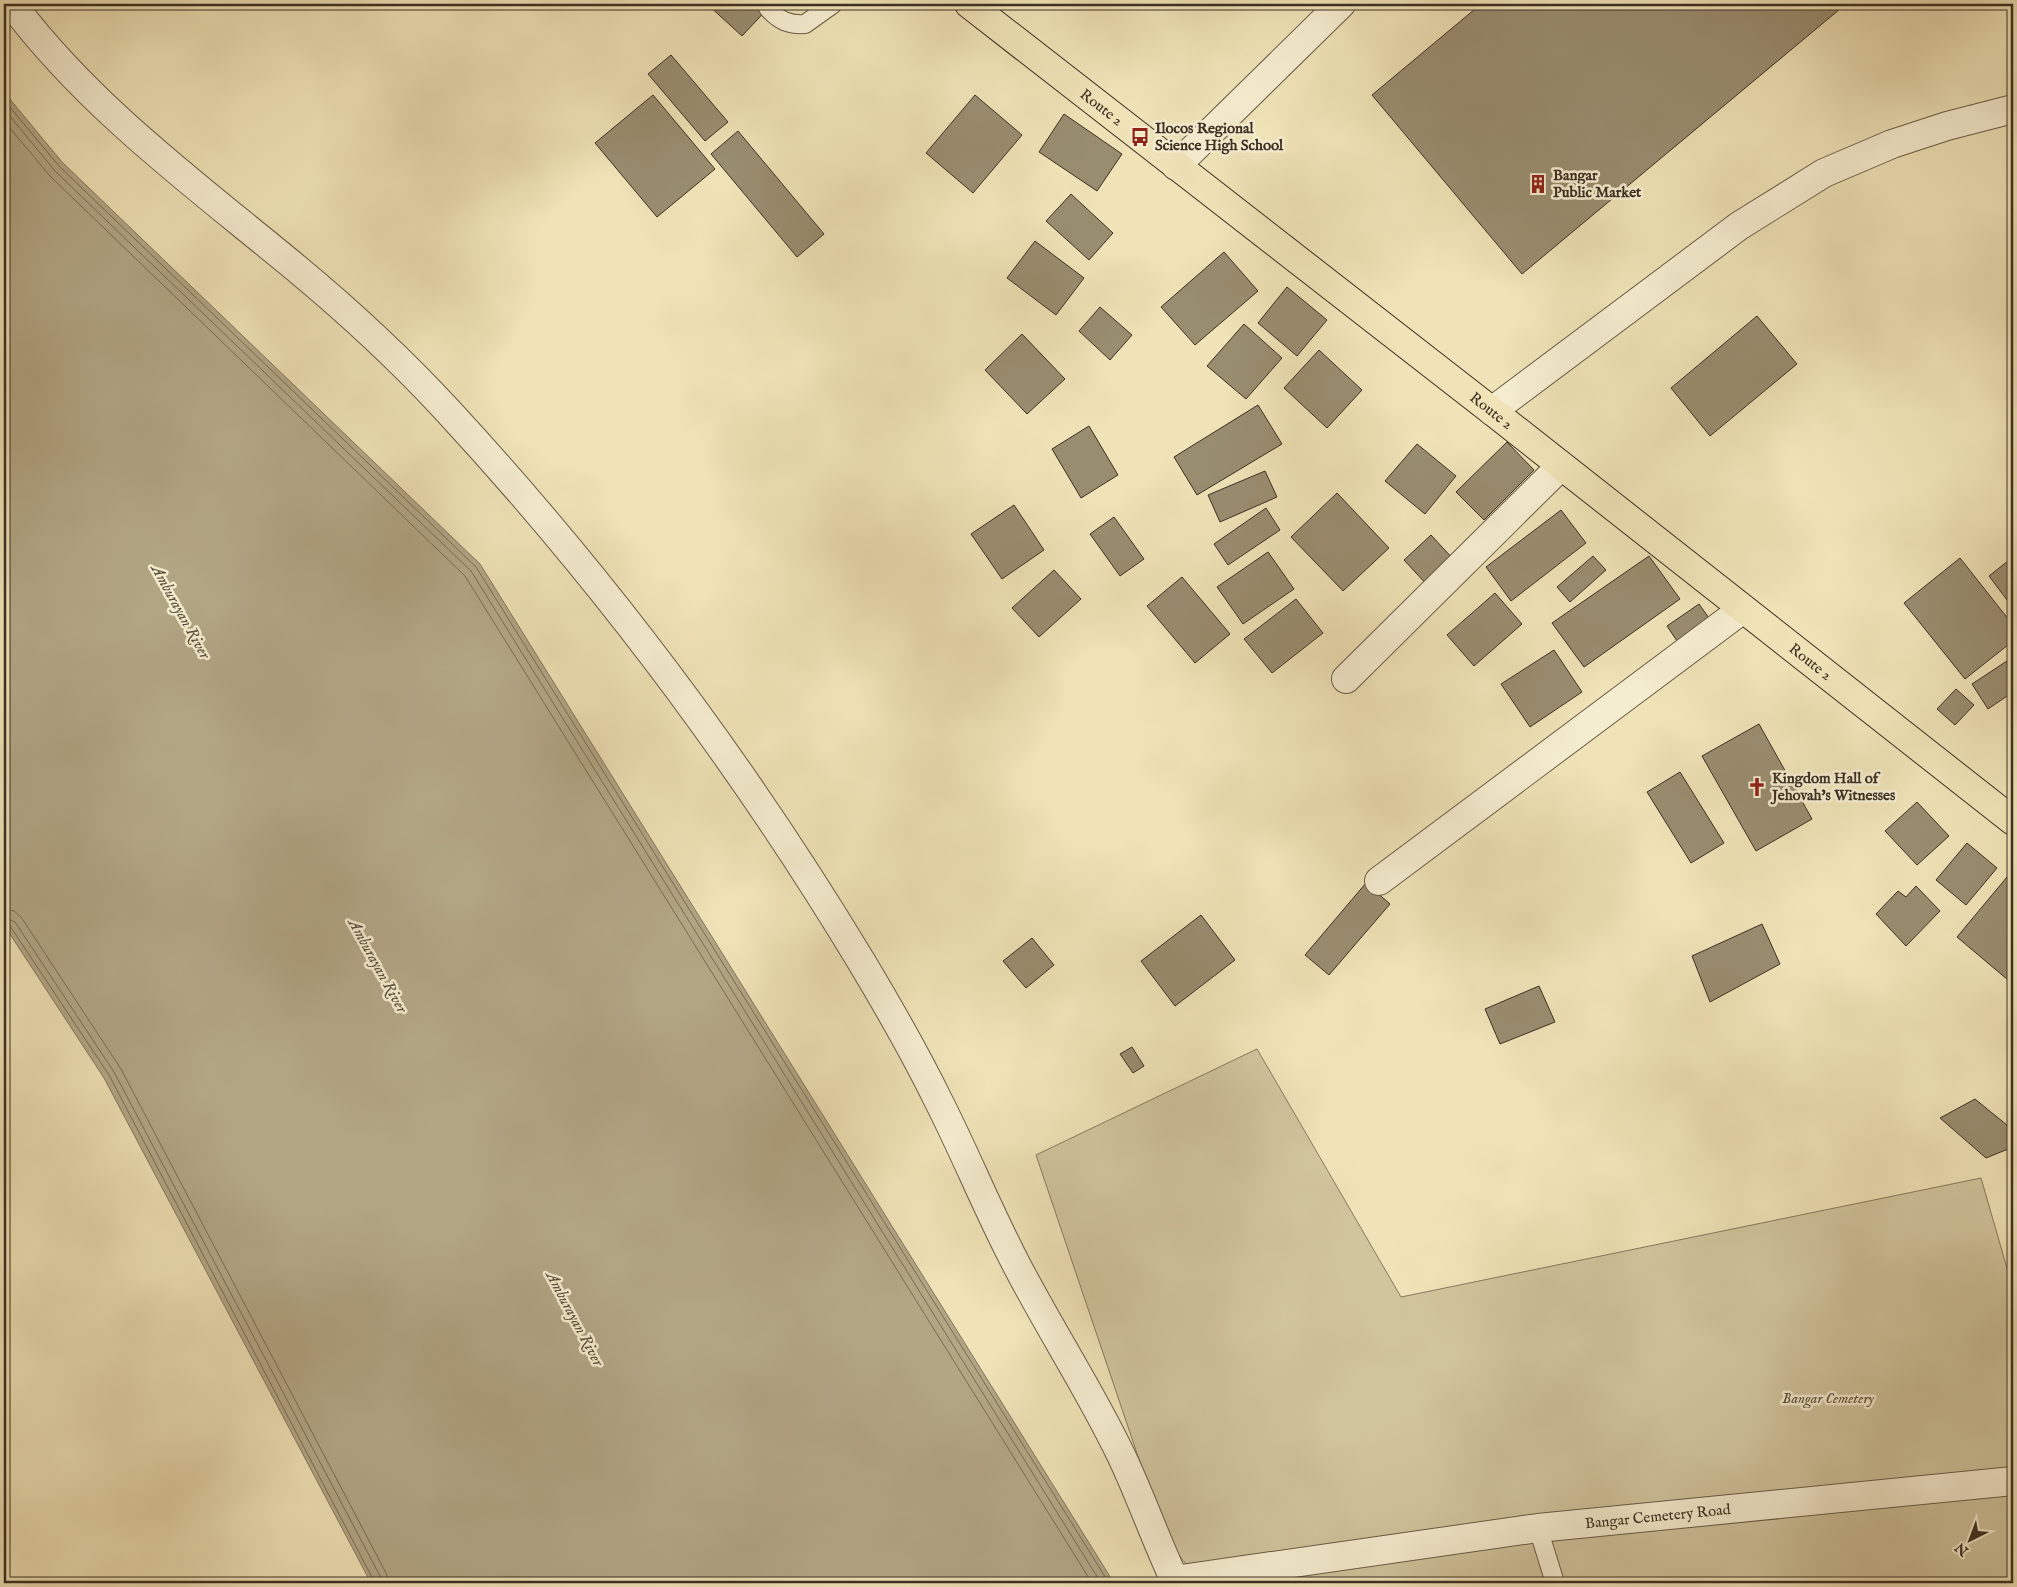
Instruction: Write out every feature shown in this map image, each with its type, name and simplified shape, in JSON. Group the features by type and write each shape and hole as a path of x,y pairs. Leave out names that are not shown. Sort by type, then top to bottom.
{"highway":[{"name":"Route 2","path":"969,4 1492,410 2013,821"}],"street":[{"path":"12,4 28,25 109,112 186,179 301,272 381,343 447,410 563,541 683,694 754,793 852,947 928,1082 1012,1256 1120,1454 1175,1581"},
{"path":"1176,166 1341,4"},
{"path":"1492,410 1739,226 1824,173 1892,144 1937,129 2013,109"},
{"path":"1346,679 1561,466"},
{"path":"1379,880 1743,609"},
{"name":"Bangar Cemetery Road","path":"1175,1581 1303,1560 1538,1528 2013,1481"}],"lane":[{"path":"768,8 776,18 784,22 805,24 833,4"},
{"path":"1538,1528 1555,1583"}],"green space":[{"name":"Bangar Cemetery","path":"1257,1049 1401,1297 1981,1178 2013,1289 2013,1583 1201,1583 1166,1539 1036,1155"}],"water":[{"name":"Amburayan River","path":"4,92 62,162 480,564 1114,1583 371,1583 104,1078 4,925"}],"building":[{"path":"707,4 772,4 742,36"},
{"name":"Bangar Public Market","path":"1481,4 1846,4 1522,274 1372,95"},
{"path":"671,55 728,122 705,141 648,74"},
{"path":"653,95 715,169 657,217 595,143"},
{"path":"975,95 1022,135 973,193 926,153"},
{"path":"1064,114 1122,154 1097,191 1039,152"},
{"path":"738,131 824,234 797,257 711,154"},
{"path":"1071,194 1113,233 1089,260 1046,221"},
{"path":"1035,241 1084,278 1056,315 1007,278"},
{"path":"1224,252 1258,291 1195,345 1161,307"},
{"path":"1287,287 1327,320 1297,356 1258,323"},
{"path":"1100,307 1132,335 1110,360 1079,331"},
{"path":"1757,316 1797,364 1710,436 1671,388"},
{"path":"1244,324 1282,358 1246,399 1207,366"},
{"path":"1022,334 1065,379 1027,414 985,370"},
{"path":"1319,350 1362,390 1327,428 1284,388"},
{"path":"1258,405 1282,444 1197,495 1174,457"},
{"path":"1089,426 1118,475 1081,498 1052,449"},
{"path":"1507,442 1534,470 1484,520 1456,492"},
{"path":"1417,444 1456,476 1425,514 1385,481"},
{"path":"1265,471 1277,497 1220,522 1208,495"},
{"path":"1337,493 1389,548 1343,591 1291,537"},
{"path":"1014,505 1044,550 1002,579 971,534"},
{"path":"1266,508 1280,530 1228,565 1214,544"},
{"path":"1561,510 1586,543 1511,601 1486,567"},
{"path":"1114,517 1144,559 1120,576 1090,534"},
{"path":"1431,535 1455,561 1428,586 1404,560"},
{"path":"1268,552 1294,589 1243,624 1217,587"},
{"path":"1593,556 1606,570 1570,602 1557,587"},
{"path":"1649,556 1680,599 1584,667 1552,623"},
{"path":"2013,557 2013,608 1989,576"},
{"path":"1960,558 2013,625 2013,641 1965,679 1904,603"},
{"path":"1054,570 1081,599 1039,637 1012,608"},
{"path":"1182,577 1230,634 1195,663 1147,606"},
{"path":"1495,593 1522,624 1474,666 1447,635"},
{"path":"1296,599 1323,633 1272,673 1244,639"},
{"path":"1699,604 1716,628 1683,650 1667,626"},
{"path":"1554,650 1582,692 1530,727 1501,684"},
{"path":"2013,657 2013,692 1988,709 1972,684"},
{"path":"1956,689 1974,705 1955,725 1937,709"},
{"name":"Kingdom Hall of Jehovah's Witnesses","path":"1759,724 1812,819 1756,851 1702,756"},
{"path":"1680,772 1724,843 1691,863 1647,792"},
{"path":"1917,802 1949,836 1917,865 1885,831"},
{"path":"1967,843 1997,868 1966,905 1936,880"},
{"path":"2012,871 2013,974 2008,980 1957,937"},
{"path":"1366,883 1390,904 1329,975 1305,955"},
{"path":"1916,886 1940,911 1906,946 1876,914 1898,891 1906,897"},
{"path":"1201,915 1235,960 1175,1006 1141,961"},
{"path":"1762,924 1780,964 1710,1002 1692,956"},
{"path":"1032,938 1054,965 1026,988 1003,961"},
{"path":"1539,986 1555,1022 1500,1044 1485,1009"},
{"path":"1132,1047 1144,1066 1133,1073 1120,1054"},
{"path":"1975,1099 2013,1130 2013,1147 1986,1158 1940,1118"}],"place":[{"name":"Ilocos Regional Science High School","path":"1140,137"},
{"name":"Bangar Public Market","path":"1538,184"},
{"name":"Kingdom Hall of Jehovah's Witnesses","path":"1757,787"}]}
